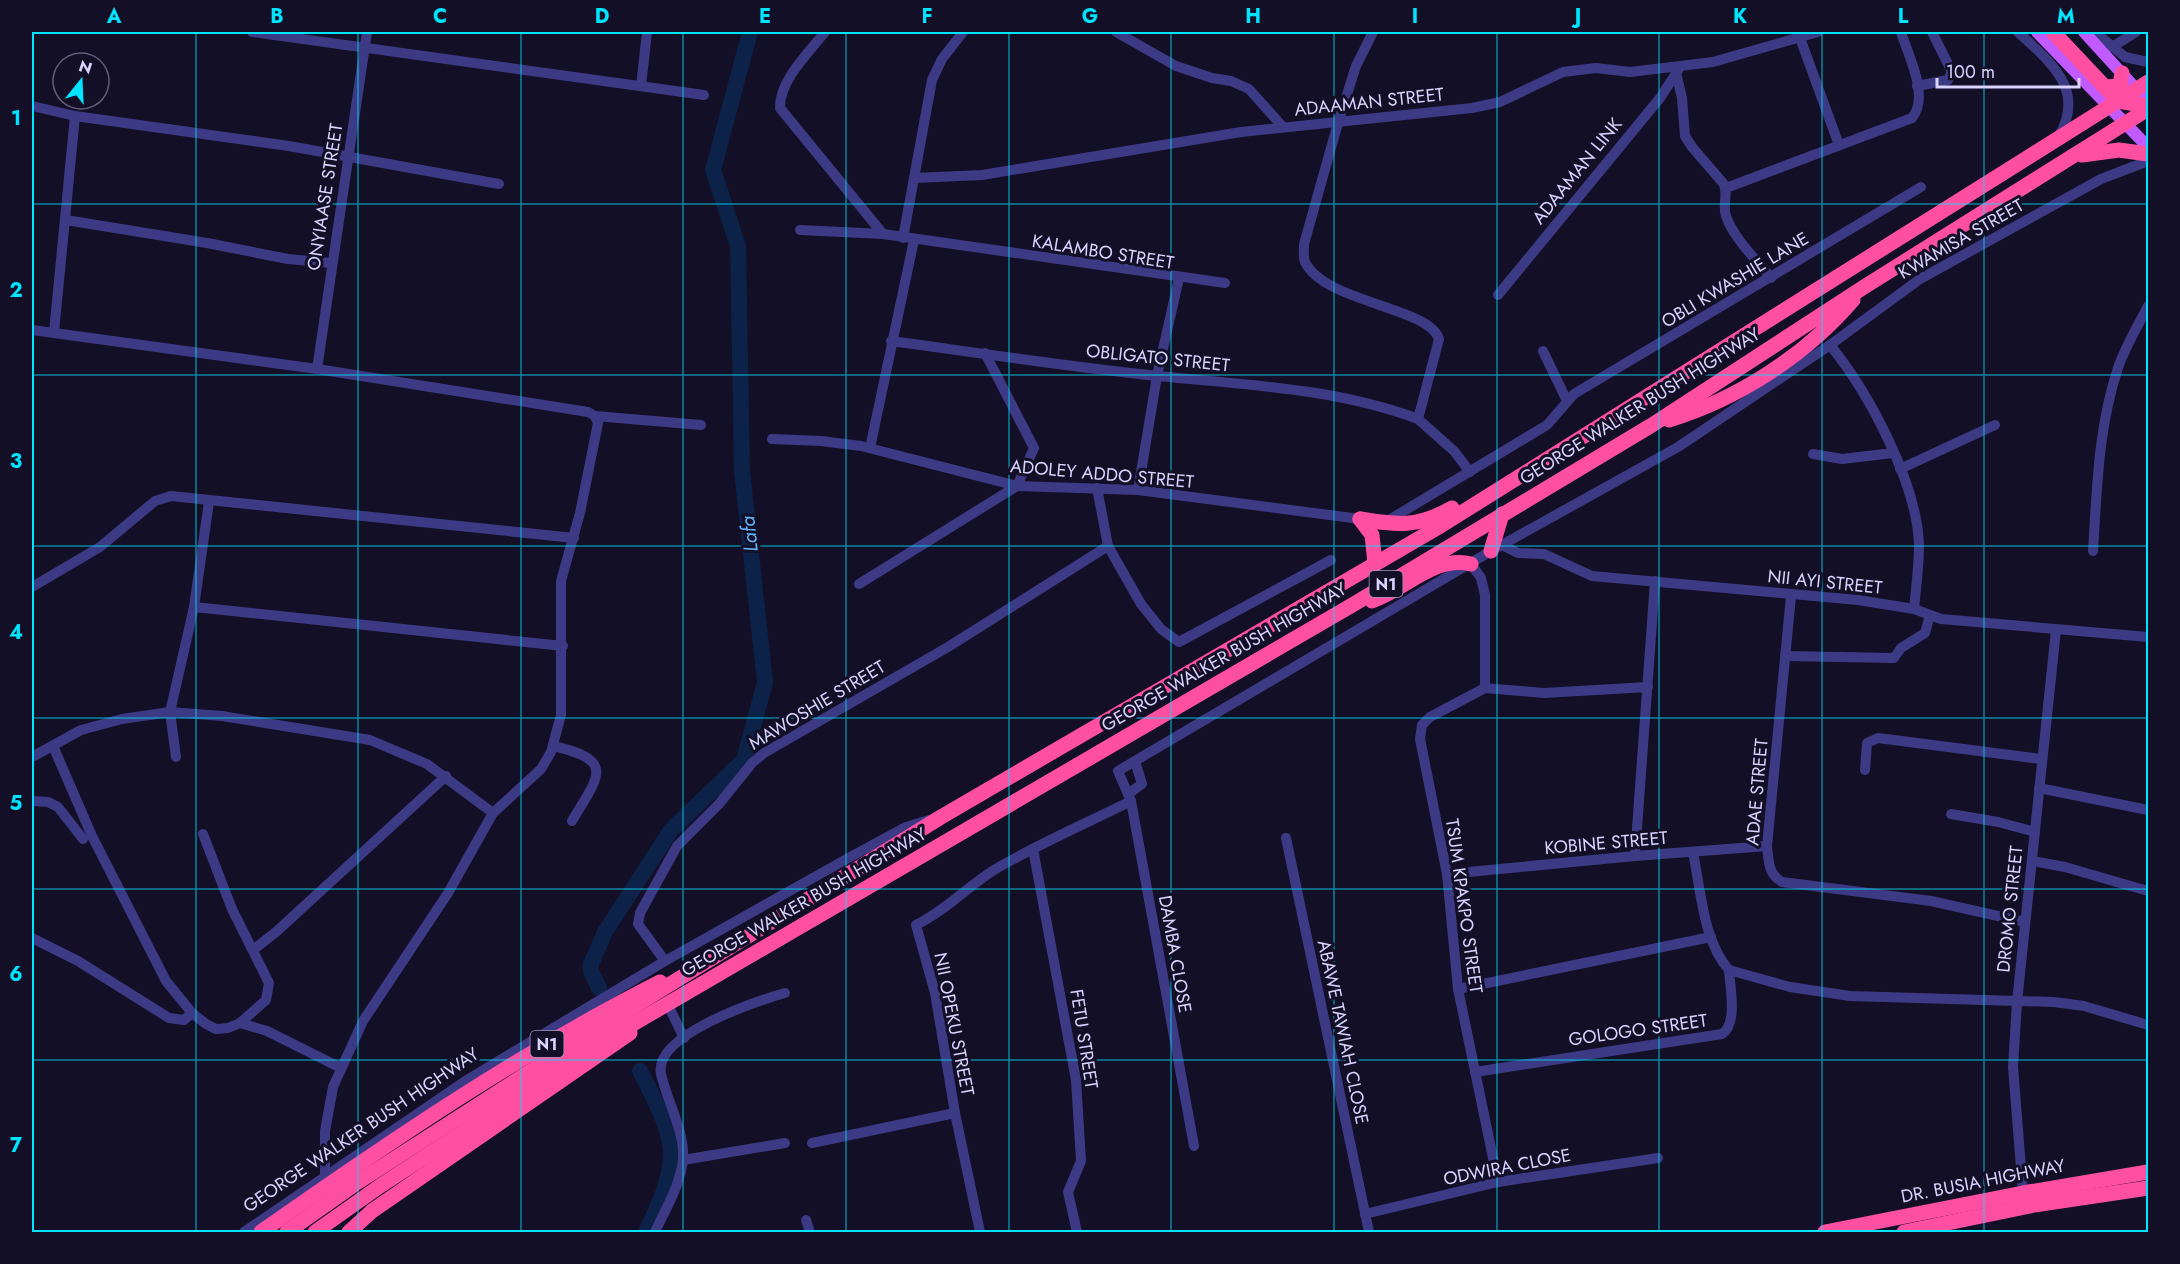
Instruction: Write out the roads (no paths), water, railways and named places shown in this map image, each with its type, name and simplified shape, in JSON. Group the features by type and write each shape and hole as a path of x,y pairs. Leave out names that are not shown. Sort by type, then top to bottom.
{"highway":[{"path":"2053,32 2105,87 2113,104 2148,106"},
{"path":"2105,87 2120,86 2122,73"},
{"name":"GEORGE WALKER BUSH HIGHWAY","path":"287,1233 350,1179 941,817 1196,671 1442,525 2143,86"},
{"name":"GEORGE WALKER BUSH HIGHWAY","path":"315,1233 552,1072 1354,604 1652,425 1864,287 2124,124 2148,106"},
{"path":"2073,156 2119,150 2148,154"},
{"path":"1360,519 1399,525 1419,523 1436,517 1545,453 1575,443"},
{"path":"1497,548 1502,514"},
{"path":"1360,519 1372,535 1375,563"},
{"path":"1354,604 1382,597 1443,563 1455,561 1471,564"},
{"path":"349,1233 372,1211 622,1041 652,1013"},
{"name":"DR. BUSIA HIGHWAY","path":"1825,1233 2023,1193 2148,1172"},
{"name":"N1","path":"261,1233 350,1179"},
{"name":"DR. BUSIA HIGHWAY","path":"1904,1233 2034,1205 2148,1188"}],"main road":[{"path":"2037,32 2113,104 2124,124 2148,147"},
{"path":"2084,32 2122,73 2143,86 2148,106"}],"street":[{"path":"252,32 704,95"},
{"name":"ONYIAASE STREET","path":"317,369 331,263 368,32"},
{"path":"641,86 647,32"},
{"path":"825,32 788,82 781,96 780,108 882,234"},
{"path":"870,448 909,239 914,178 932,80 942,59 963,32"},
{"path":"1116,32 1176,66 1212,78 1231,81 1249,89 1283,127"},
{"path":"1373,32 1356,66 1338,123 1304,244 1305,262 1321,279 1365,301 1424,321 1437,331 1439,339 1418,419 1454,451 1470,471"},
{"name":"ADAAMAN STREET","path":"914,178 982,176 1150,146 1283,127 1338,123 1500,102 1563,72 1577,69 1630,72 1678,70 1818,32"},
{"path":"1726,188 1839,145 1860,140 1912,118 1919,110 1917,86 1901,32"},
{"path":"1917,86 1948,80 1951,77 1952,72 1932,32"},
{"path":"2018,32 2062,78 2070,105 2067,119 2055,143"},
{"path":"2095,32 2125,57 2148,63"},
{"path":"2112,47 2136,32"},
{"path":"1800,38 1839,145"},
{"path":"1678,70 1685,136 1726,188 1726,216 1737,235 1771,278"},
{"name":"ADAAMAN LINK","path":"1498,295 1660,98 1678,70"},
{"path":"32,106 75,116 349,156 499,184"},
{"path":"54,332 75,116"},
{"name":"KWAMISA STREET","path":"1118,771 1497,548 1678,447 1830,345 1920,279 2101,179 2148,161"},
{"name":"OBLI KWASHIE LANE","path":"1567,402 1574,393 1921,187"},
{"path":"66,220 207,243 288,260 331,263"},
{"name":"KALAMBO STREET","path":"800,230 882,234 1179,278 1157,376 1138,490"},
{"path":"1179,278 1225,283"},
{"path":"2093,551 2100,448 2106,408 2119,366 2148,306"},
{"path":"32,330 317,369 588,412 595,416 701,425"},
{"name":"OBLIGATO STREET","path":"891,341 1157,376 1272,386 1384,406 1418,419"},
{"path":"1830,345 1851,371 1893,453 1914,507 1919,545 1914,609"},
{"path":"1384,523 1546,425 1560,413 1567,402 1543,351"},
{"path":"859,585 1017,486 1034,448 985,353"},
{"path":"326,1176 328,1109 341,1068 363,1022 435,914 493,813 541,769 553,746 561,715 563,646 561,581 574,538 598,423 595,416"},
{"path":"1900,469 1995,424"},
{"name":"ADOLEY ADDO STREET","path":"772,439 821,441 870,448 1017,486 1138,490 1360,519"},
{"path":"1813,454 1842,459 1893,453"},
{"path":"1097,488 1108,546 1141,604 1161,629 1179,642 1331,560"},
{"path":"32,587 100,547 163,497 171,496 209,502 574,538"},
{"path":"176,757 170,712 194,607 209,502"},
{"name":"MAWOSHIE STREET","path":"665,961 638,924 640,913 676,846 719,804 752,764 764,753 948,647 1108,546"},
{"name":"NII AYI STREET","path":"1497,548 1518,553 1544,554 1592,576 1791,596 1857,600 1914,609 1941,619 2148,637"},
{"path":"1471,564 1481,578 1485,595 1485,688 1544,693 1648,687"},
{"path":"1635,855 1655,581"},
{"name":"ADAE STREET","path":"1791,596 1767,846 1769,869 1774,878 1782,882 1931,901 2025,922"},
{"path":"194,607 563,646"},
{"path":"1785,656 1894,658 1901,648 1925,633 1930,615"},
{"name":"DROMO STREET","path":"2023,1193 2013,1067 2017,1002 2056,630"},
{"name":"TSUM KPAKPO STREET","path":"1485,688 1430,717 1422,725 1420,739 1447,874 1458,989 1498,1182"},
{"path":"32,757 99,724 170,712 222,716 344,734 400,752 446,776 493,813"},
{"path":"1865,770 1867,742 1878,738 2041,759"},
{"path":"52,746 92,836 147,948 166,981 192,1013 216,1029 228,1028 240,1023 266,1000 270,992 269,983 232,909 203,834"},
{"path":"553,746 588,755 596,771 596,781 572,821"},
{"path":"1129,798 1142,784 1135,761"},
{"name":"DAMBA CLOSE","path":"1118,771 1129,798 1194,1146"},
{"path":"253,950 276,932 446,776"},
{"path":"2039,788 2148,810"},
{"name":"NII OPEKU STREET","path":"980,1233 955,1113 934,993 916,926 939,913 971,885 1129,798"},
{"path":"32,801 48,802 58,807 82,839"},
{"path":"1951,814 1998,822 2035,832"},
{"name":"GEORGE WALKER BUSH HIGHWAY","path":"244,1233 468,1080 665,961 906,827 941,817"},
{"name":"ABAWE TAWIAH CLOSE","path":"1286,838 1369,1233"},
{"name":"KOBINE STREET","path":"1447,874 1635,855 1693,853 1767,846"},
{"name":"FETU STREET","path":"1033,849 1076,1080 1081,1161 1068,1192 1077,1233"},
{"path":"1693,853 1711,937 1721,960 1730,969 1822,993 2054,1002 2084,1006 2148,1025"},
{"path":"2032,861 2148,891"},
{"path":"1458,989 1711,937"},
{"path":"32,938 78,961 169,1018 184,1020 192,1013"},
{"name":"GOLOGO STREET","path":"1475,1071 1722,1034 1730,1026 1730,969"},
{"path":"655,1233 679,1178 683,1160 680,1138 660,1067 663,1060 684,1038 723,1013 785,993"},
{"path":"668,1005 684,1038"},
{"path":"240,1023 267,1031 341,1068"},
{"path":"812,1143 955,1113"},
{"path":"683,1160 785,1143"},
{"name":"ODWIRA CLOSE","path":"1365,1214 1498,1182 1658,1158"},
{"path":"806,1220 810,1233"}],"waterway":[{"name":"Lafa","path":"599,988 591,971 591,964 605,932 671,830 744,760 765,682 742,471 738,246 713,170 750,32"},
{"path":"640,1071 662,1116 671,1151 666,1185 646,1232"}]}
